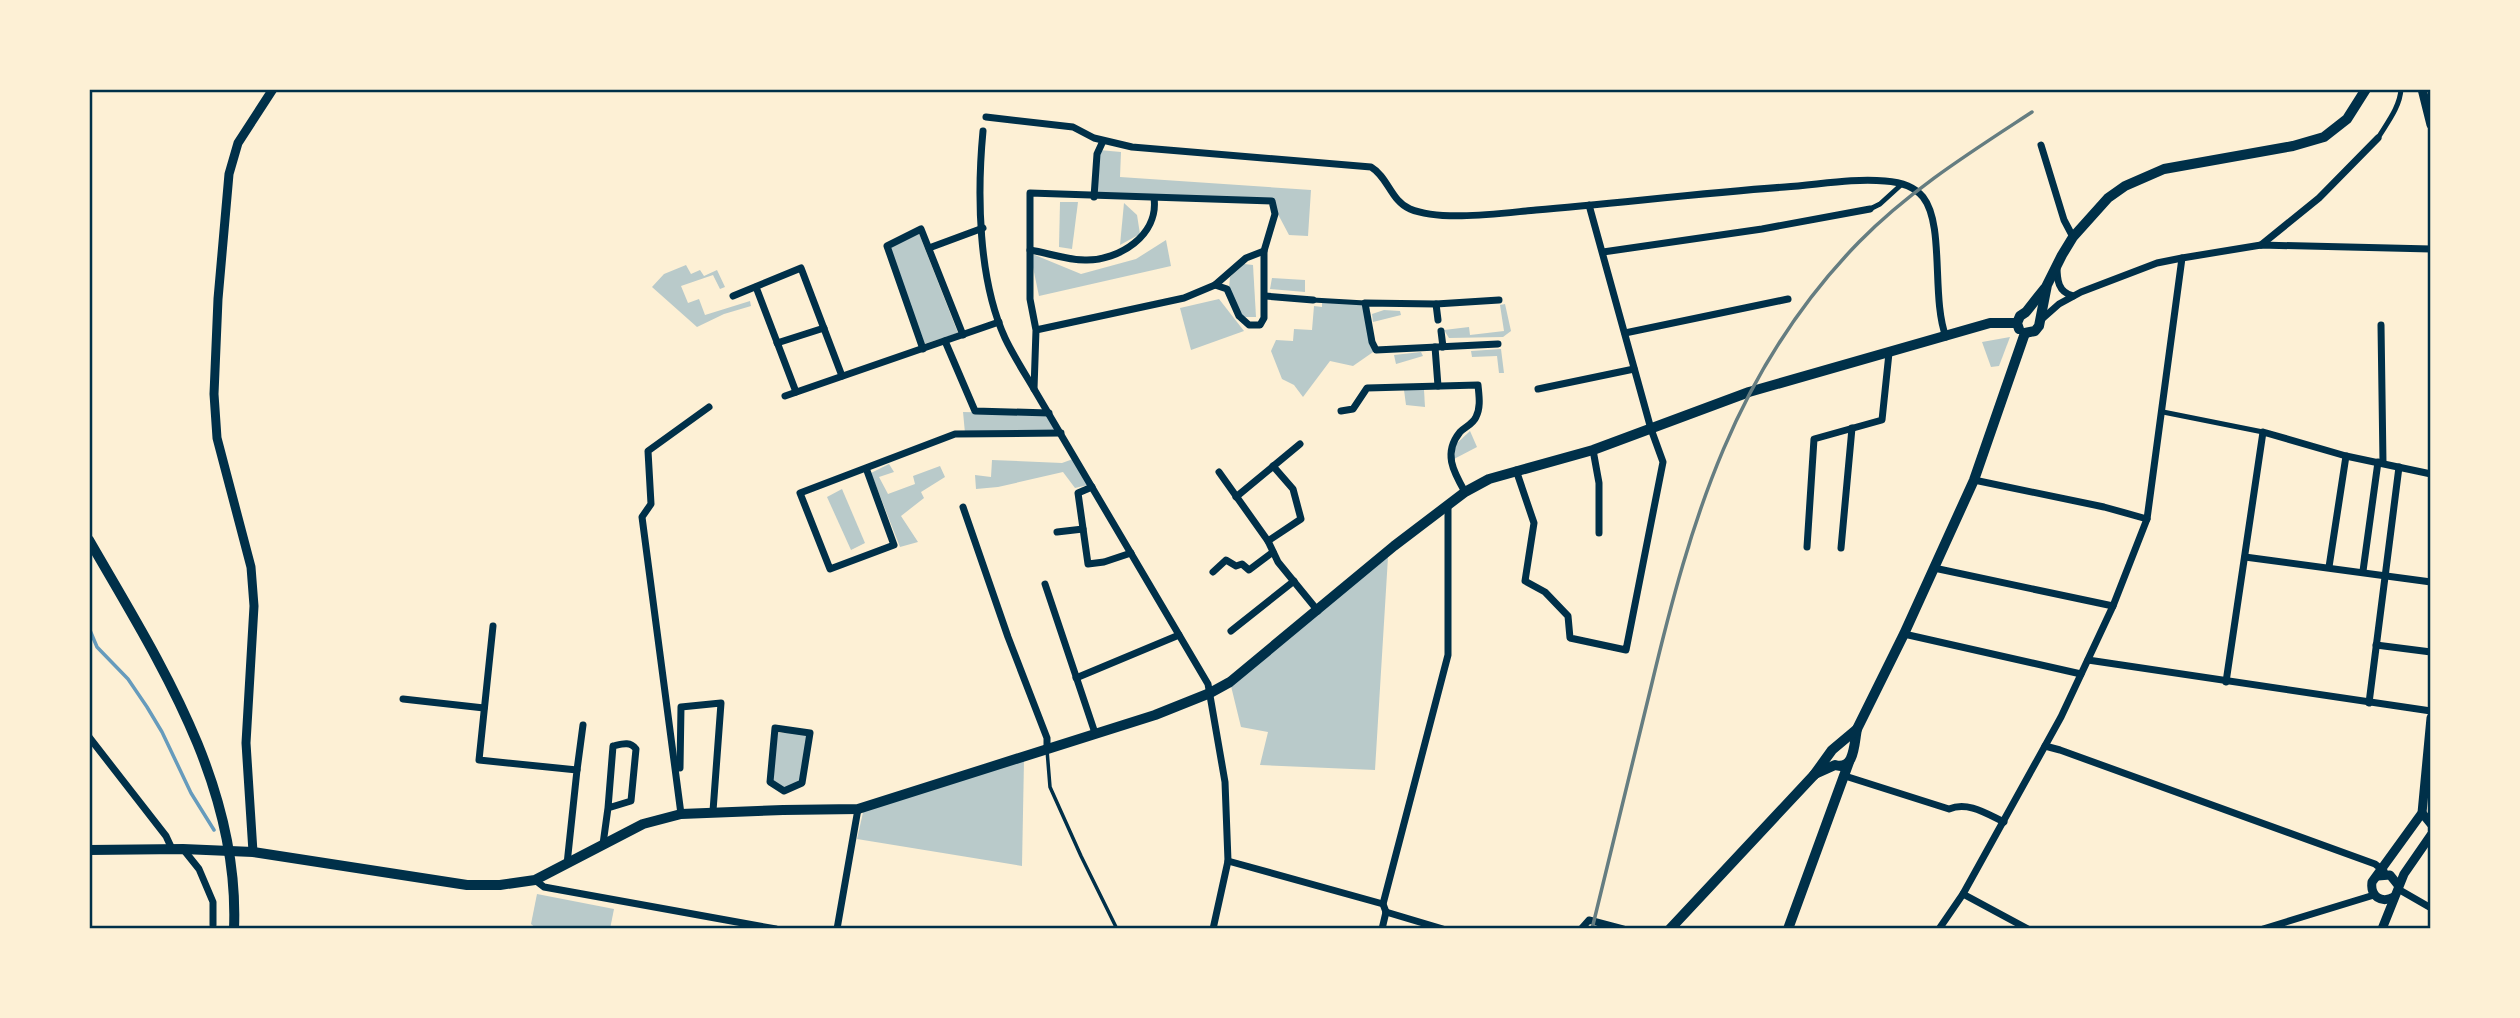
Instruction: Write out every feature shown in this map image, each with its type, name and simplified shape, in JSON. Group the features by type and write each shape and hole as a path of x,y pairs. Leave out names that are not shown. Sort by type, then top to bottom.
{"highway":[{"path":"89,540 165,673 202,753 226,833 232,879 234,929"},
{"path":"1670,929 1814,775"}],"main road":[{"path":"2047,285 2035,331 2025,333 2017,323 2020,316 2047,285 2073,237 2108,198 2150,174 2178,165 2293,146 2323,137 2347,119 2366,89"},
{"path":"2026,312 2033,313 2039,321"},
{"path":"89,850 253,852 467,886 500,885 535,880 643,824 681,814 713,811 858,810 1155,715 1210,693 1230,682 1394,546 1465,492 1489,479 1593,450 1749,392 1990,323 2017,323"},
{"path":"1788,929 1845,776 1857,729 1904,634 1974,480 2025,333"},
{"path":"1814,775 1834,749 1857,729"},
{"path":"1834,749 1847,747 1850,759"},
{"path":"1834,749 1830,759 1845,776"},
{"path":"1814,775 1836,766 1844,766 1850,759"}],"street":[{"path":"253,852 246,743 254,606 251,567 217,438 214,394 218,299 229,174 238,143 273,89"},
{"path":"2261,245 2319,198 2378,138 2401,97 2401,89"},
{"path":"2421,89 2431,125"},
{"path":"986,117 1073,127 1103,141 1132,147 1371,167 1384,177 1401,204 1410,209 1433,213 1478,215 1876,180 1902,184 1912,187 1924,199 1931,215 1937,299 1946,337"},
{"path":"983,131 980,186 986,284 1004,337 1208,684 1225,782 1228,861 1213,929"},
{"path":"1094,197 1097,154 1103,141"},
{"path":"2041,145 2064,220 2073,237"},
{"path":"1603,252 1762,229 1871,209 1902,184"},
{"path":"1034,389 1036,330 1030,299 1030,193 1272,201 1275,214 1264,251 1264,318 1260,325 1249,325 1239,316 1227,289 1215,285"},
{"path":"1030,250 1084,260 1104,258 1130,248 1143,236 1151,221 1154,198"},
{"path":"1516,470 1534,523 1525,581 1545,592 1568,616 1570,638 1626,650 1663,462 1651,429 1589,205"},
{"path":"929,248 983,228"},
{"path":"923,349 887,246 921,229 963,335"},
{"path":"2039,321 2073,296 2157,263 2182,258 2261,245 2431,248"},
{"path":"1036,330 1184,298 1215,285 1246,258 1264,251"},
{"path":"1939,929 1963,894 2045,746 2113,606 2147,519 2182,258"},
{"path":"2057,265 2059,286 2073,296"},
{"path":"733,296 801,268 842,376"},
{"path":"756,287 796,392"},
{"path":"1265,296 1365,303 1436,304 1499,300"},
{"path":"1625,333 1788,299"},
{"path":"1365,303 1371,342 1376,349 1498,344"},
{"path":"1436,304 1438,320"},
{"path":"785,396 999,323"},
{"path":"2363,571 2381,463 2381,325"},
{"path":"776,343 824,328"},
{"path":"1438,386 1441,331"},
{"path":"944,341 975,411 1049,413"},
{"path":"1807,547 1814,439 1882,420 1889,353"},
{"path":"1538,389 1634,369"},
{"path":"1341,411 1353,408 1367,388 1478,385 1479,405 1476,417 1453,441 1449,452 1465,492"},
{"path":"681,814 642,517 651,503 648,451 709,407"},
{"path":"2163,412 2263,432 2346,456 2431,474"},
{"path":"1841,548 1852,428"},
{"path":"2227,682 2263,432"},
{"path":"866,468 894,545 830,569 800,493 955,433 1061,433"},
{"path":"1236,497 1300,444"},
{"path":"1593,450 1599,483 1599,533"},
{"path":"2329,567 2346,456"},
{"path":"1268,541 1301,519 1293,489 1273,466"},
{"path":"2368,703 2399,467"},
{"path":"1219,472 1273,552 1318,611"},
{"path":"1974,480 2104,507 2147,519"},
{"path":"1092,487 1078,492 1088,564 1131,553"},
{"path":"1382,929 1448,655 1448,505"},
{"path":"963,507 1008,637 1047,738 1047,748"},
{"path":"1057,532 1083,529"},
{"path":"1213,572 1226,560 1236,566 1242,564 1249,570 1273,552"},
{"path":"2245,557 2431,582"},
{"path":"1934,568 2113,606"},
{"path":"1231,631 1294,581"},
{"path":"1045,584 1095,733"},
{"path":"494,626 479,760 577,770"},
{"path":"1904,634 2081,674"},
{"path":"1076,678 1179,635"},
{"path":"2376,645 2431,652"},
{"path":"2088,660 2431,711"},
{"path":"403,699 484,708"},
{"path":"680,768 681,707 721,703 713,811"},
{"path":"2374,895 2371,887 2422,813 2431,718"},
{"path":"567,865 583,725"},
{"path":"775,728 810,733 802,783 784,792 770,782 775,728"},
{"path":"89,737 166,836 199,869 214,902 212,925"},
{"path":"603,844 613,746 625,743 633,745 636,749 631,801 608,808"},
{"path":"2045,746 2099,764 2394,877 2396,890"},
{"path":"1845,776 1950,809 1958,805 1975,808 2004,822"},
{"path":"783,810 784,792"},
{"path":"836,929 858,810"},
{"path":"2422,813 2431,824"},
{"path":"2382,929 2396,890 2416,853 2431,835"},
{"path":"2399,843 2407,842 2414,846 2416,853"},
{"path":"1228,861 1385,908 1411,925 1443,929"},
{"path":"535,880 544,887 776,929"},
{"path":"2263,929 2374,895 2386,900 2396,890"},
{"path":"2396,890 2431,908"},
{"path":"1963,894 2028,929"},
{"path":"1581,929 1588,920 1623,929"}],"lane":[{"path":"1047,748 1050,787 1080,856 1117,929"}],"shaded area":[{"path":"1099,150 1121,152 1120,177 1311,190 1308,236 1289,235 1271,201 1097,197"},
{"path":"1060,202 1078,202 1072,249 1059,247"},
{"path":"1124,203 1137,215 1140,234 1120,245"},
{"path":"918,231 958,333 924,344 888,249"},
{"path":"1166,240 1171,266 1039,296 1030,253 1081,274 1136,259"},
{"path":"1244,264 1253,265 1256,317 1242,317 1229,287 1230,277"},
{"path":"686,265 691,274 700,270 704,276 717,270 725,287 720,289 713,275 681,286 688,303 699,299 705,315 750,301 751,306 724,314 697,327 652,287 664,274"},
{"path":"1272,278 1305,280 1305,292 1270,289"},
{"path":"1219,299 1244,331 1191,350 1180,308"},
{"path":"1322,302 1365,303 1376,350 1353,366 1330,361 1303,397 1294,385 1282,379 1271,351 1276,340 1293,341 1294,329 1312,330 1314,306 1322,307"},
{"path":"1505,304 1511,331 1503,337 1449,338 1444,330 1469,327 1470,335 1504,331 1500,305"},
{"path":"1384,310 1400,311 1401,315 1373,322 1372,314"},
{"path":"2010,337 1999,366 1991,367 1982,342"},
{"path":"1501,349 1504,373 1499,373 1497,356 1472,357 1471,351"},
{"path":"1421,352 1423,356 1396,364 1394,355"},
{"path":"1404,390 1424,390 1425,407 1406,405"},
{"path":"963,412 1048,414 1059,433 965,433"},
{"path":"1470,431 1477,447 1454,459 1455,445"},
{"path":"1073,459 1088,485 1075,488 1063,472 998,487 976,489 975,475 991,477 992,460 1062,463"},
{"path":"889,464 894,472 879,477 888,494 915,484 913,476 940,466 945,477 921,492 924,498 901,516 918,542 900,547 871,473"},
{"path":"842,489 865,543 851,550 827,497"},
{"path":"1388,557 1375,770 1260,765 1268,732 1241,727 1230,682"},
{"path":"774,733 810,733 802,783 784,791 770,783"},
{"path":"1024,760 1022,866 857,839 864,808"},
{"path":"537,894 614,909 610,929 537,929 531,924"}],"waterway":[{"path":"89,628 97,647 128,679 147,707 191,793 214,830"}],"railway":[{"path":"1592,929 1683,564 1724,449 1749,394 1780,341 1816,291 1859,242 1920,189 2032,112"}]}
